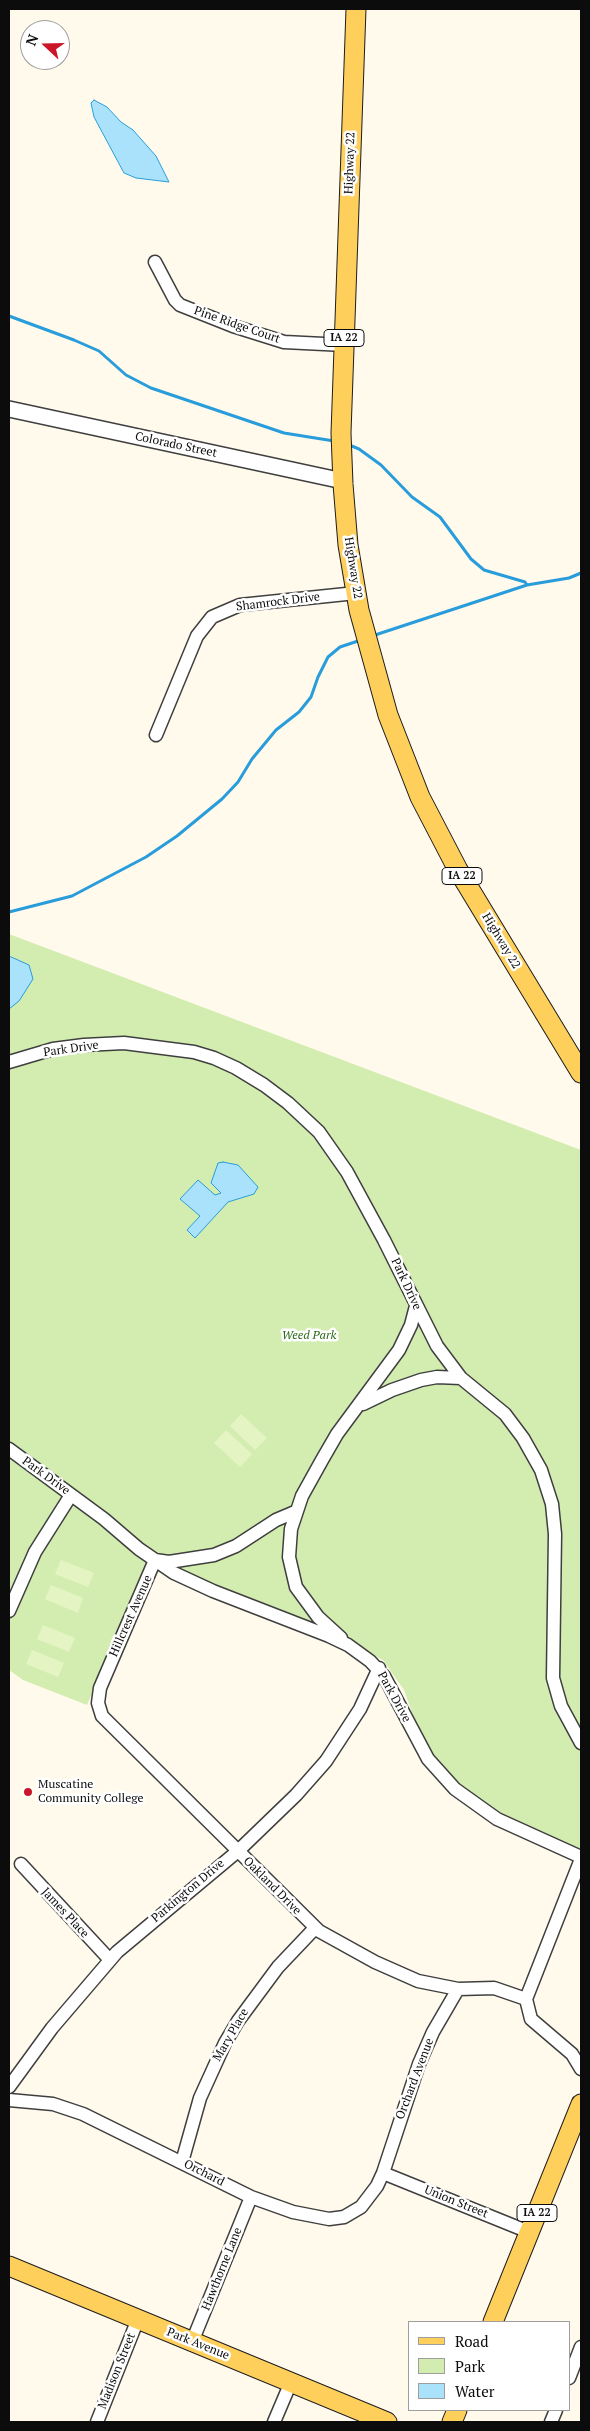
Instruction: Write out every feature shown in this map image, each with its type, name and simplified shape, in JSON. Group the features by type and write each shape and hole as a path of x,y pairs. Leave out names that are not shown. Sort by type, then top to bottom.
{"main road":[{"name":"Highway 22","path":"356,9 344,345 343,481 348,546 356,593 372,664 388,715 420,797 458,870 581,1073"},
{"name":"IA 22","path":"493,2321 581,2104"},
{"name":"Park Avenue","path":"9,2266 387,2422"}],"street":[{"name":"Pine Ridge Court","path":"155,262 175,300 180,305 233,326 284,342 344,345"},
{"name":"Colorado Street","path":"9,409 343,481"},
{"name":"Shamrock Drive","path":"156,735 197,636 212,617 240,605 356,593"},
{"name":"Park Drive","path":"9,1062 54,1049 84,1045 124,1043 194,1052 236,1068 288,1102 319,1132 352,1181 437,1346 461,1378 492,1401 510,1419 523,1438 548,1488 552,1504 555,1551 553,1678 561,1706 581,1743"},
{"path":"348,1645 318,1617 296,1587 292,1575 288,1544 295,1512 302,1496 337,1434 399,1350 411,1325 416,1306"},
{"path":"358,1407 378,1396 421,1380 436,1377 461,1378"},
{"name":"Park Drive","path":"9,1450 71,1494 155,1560 197,1584 348,1645 379,1668 428,1759 455,1789 497,1819 581,1858 526,1999"},
{"path":"9,1611 35,1552 71,1494"},
{"path":"155,1560 169,1562 199,1559 236,1546 276,1520 295,1512"},
{"path":"197,1584 195,1575 199,1559"},
{"name":"Hillcrest Avenue","path":"106,1672 155,1560"},
{"name":"Parkington Drive","path":"9,2087 52,2028 110,1960 135,1935 238,1850 296,1795 326,1761 360,1709 379,1668"},
{"name":"Oakland Drive","path":"106,1672 98,1696 102,1716 315,1928 375,1962 418,1982 458,1989 494,1988 526,1999"},
{"name":"James Place","path":"21,1864 110,1960"},
{"name":"Mary Place","path":"182,2162 200,2098 225,2043 238,2021 278,1966 315,1928"},
{"name":"Orchard Avenue","path":"384,2173 418,2064 433,2032 458,1989"},
{"path":"526,1999 531,2019 568,2050 581,2070"},
{"name":"Orchard","path":"9,2100 52,2104 83,2114 251,2197 312,2218 335,2219 353,2213 362,2207 384,2173"},
{"name":"Union Street","path":"384,2173 529,2232"},
{"name":"Hawthorne Lane","path":"192,2342 251,2197"},
{"name":"Madison Street","path":"97,2422 138,2319"},
{"path":"570,2375 581,2347"},
{"path":"274,2422 291,2382"}],"green space":[{"name":"Weed Park","path":"9,934 581,1150 581,1848 574,1850 493,1813 454,1783 424,1746 404,1690 383,1660 153,1559 147,1566 87,1705 23,1680 9,1670"},
{"path":"241,1414 267,1438 255,1450 230,1426"},
{"path":"226,1430 252,1454 240,1467 214,1443"},
{"path":"61,1560 94,1573 88,1587 55,1574"},
{"path":"51,1585 83,1598 78,1613 45,1599"},
{"path":"43,1625 75,1638 69,1652 37,1639"},
{"path":"32,1650 64,1663 58,1677 26,1664"}],"water":[{"path":"94,100 107,107 121,122 133,130 156,156 169,182 136,178 124,173 94,117 91,103"},
{"path":"9,956 29,965 33,979 19,1001 9,1009"},
{"path":"218,1163 238,1165 258,1187 254,1194 228,1202 195,1238 187,1230 200,1216 180,1199 198,1180 215,1195 221,1193 211,1183"}],"waterway":[{"path":"9,316 99,351 126,375 151,388 284,433 334,441"},
{"path":"347,444 359,449 381,465 412,497 440,517 471,559 484,570 525,582 527,585"},
{"path":"372,636 527,585 569,578 581,573"},
{"path":"9,912 72,896 146,857 177,836 222,799 238,782 252,759 276,730 299,712 311,697 328,657 340,647 361,640"}],"place":[{"name":"Muscatine Community College","path":"28,1792"}]}
